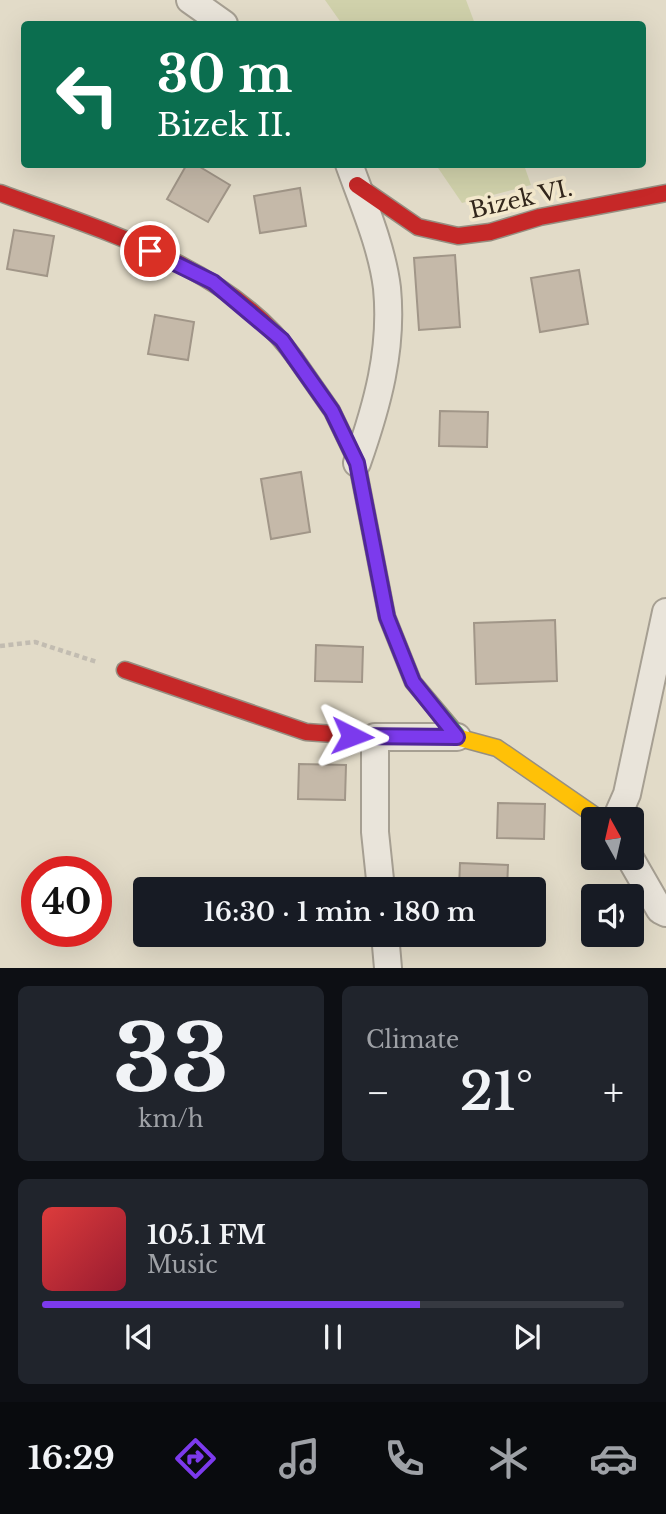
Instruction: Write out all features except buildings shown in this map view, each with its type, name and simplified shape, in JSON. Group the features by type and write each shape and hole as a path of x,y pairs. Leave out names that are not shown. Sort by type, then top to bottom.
{"street":[{"path":"190,0 219,21"},
{"path":"353,175 386,287 388,328 378,402 357,463"},
{"name":"Bizek VI.","path":"353,175 418,228 458,236 490,232 540,216 666,193"},
{"path":"0,193 129,241 213,282 282,340 332,411 357,463 387,617 413,682 457,737"},
{"path":"622,807 627,794 666,612"},
{"path":"125,670 306,732 375,737 457,737 497,748 583,807"},
{"path":"375,737 375,832 380,877"},
{"path":"637,870 660,910 666,913"},
{"path":"386,947 388,968"}],"path":[{"path":"0,646 35,642 125,670"}],"green space":[{"path":"325,0 466,0 474,21 340,21"},
{"path":"438,168 525,168 531,185 462,203"}],"traffic: fast":[{"path":"295,358 332,411 357,463 387,617 413,682 460,738"}],"traffic: slow":[{"path":"460,738 497,748 583,807"}],"traffic: jam":[{"path":"357,185 418,227 458,236 490,232 540,217 666,193"},
{"path":"0,193 120,237 199,275 236,299 268,326 295,358"},
{"path":"125,670 306,732 375,737"}],"route":[{"path":"150,251 213,282 282,340 332,411 357,463 387,617 413,682 457,737 352,736"}]}
